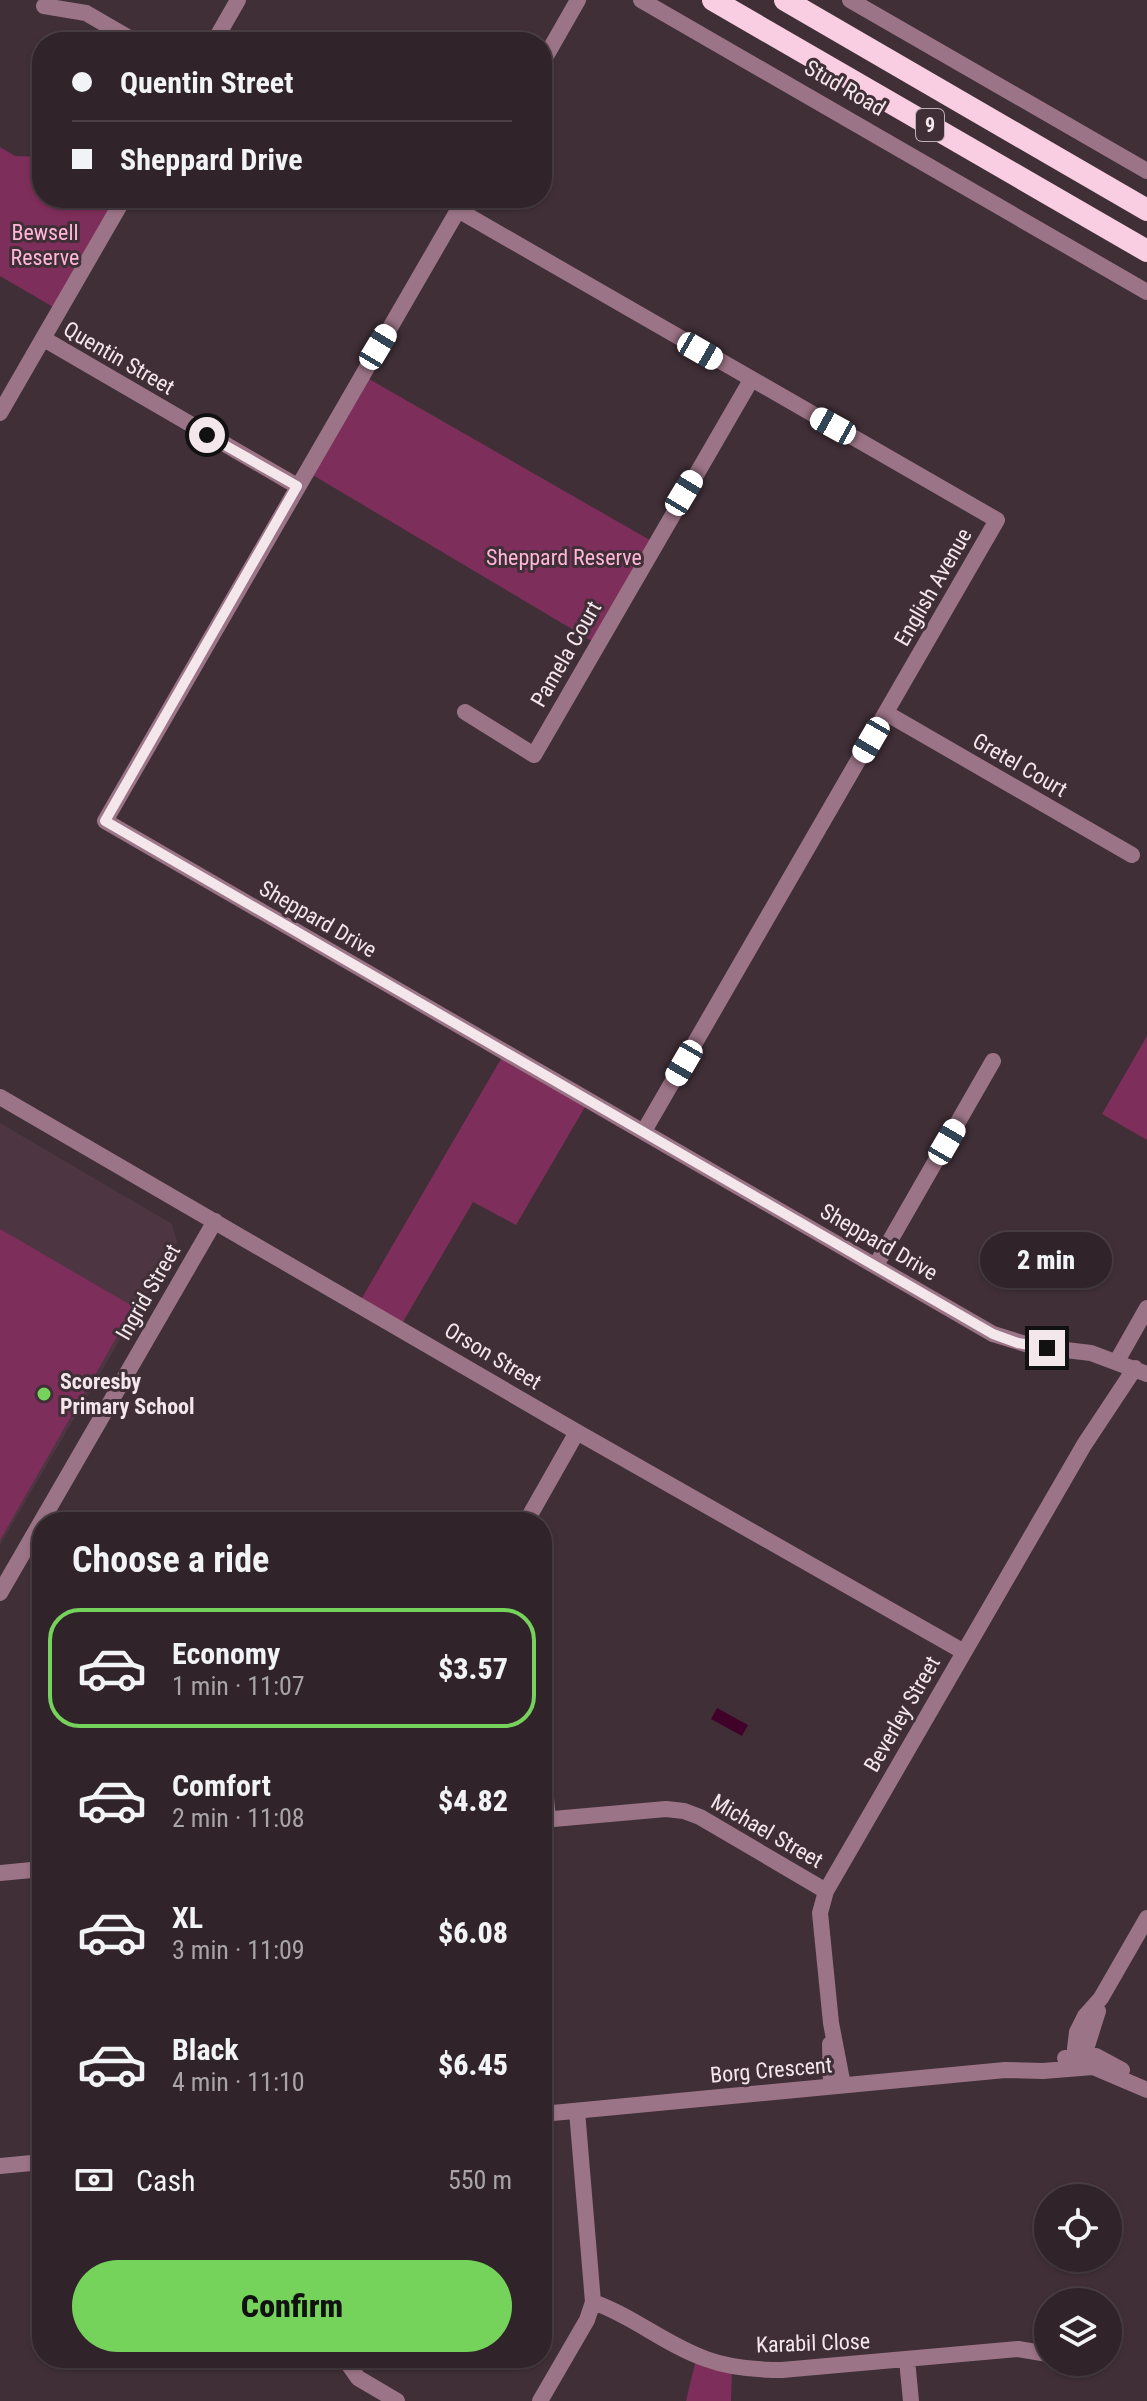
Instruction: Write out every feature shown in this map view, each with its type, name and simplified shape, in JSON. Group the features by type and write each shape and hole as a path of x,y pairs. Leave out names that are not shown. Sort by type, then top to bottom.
{"highway":[{"name":"Stud Road","path":"713,0 1147,251"},
{"name":"Stud Road","path":"785,0 1147,210"}],"street":[{"path":"220,32 238,0"},
{"path":"552,46 578,0"},
{"name":"Stud Road","path":"641,0 1147,292"},
{"path":"850,0 1147,171"},
{"path":"44,6 86,13 119,32"},
{"path":"0,413 118,208"},
{"name":"Sheppard Drive","path":"460,208 105,821 1004,1338 1032,1346 1080,1351 1130,1367"},
{"name":"English Avenue","path":"469,208 751,380 997,520 644,1131"},
{"name":"Quentin Street","path":"44,339 297,486"},
{"name":"Pamela Court","path":"465,712 534,755 751,380"},
{"name":"Gretel Court","path":"886,713 1132,855"},
{"path":"876,1265 993,1061"},
{"name":"Orson Street","path":"0,1097 577,1432 964,1652"},
{"name":"Ingrid Street","path":"47,1512 215,1221"},
{"name":"Beverley Street","path":"837,2086 820,1913 826,1891 1130,1367 1147,1308"},
{"path":"532,1512 577,1432"},
{"name":"Ingrid Street","path":"0,1593 32,1538"},
{"name":"Michael Street","path":"552,1819 666,1809 684,1811 700,1817 826,1891"},
{"path":"0,1873 32,1870"},
{"path":"1079,2060 1101,1998 1147,1918"},
{"name":"Borg Crescent","path":"552,2113 1005,2070 1043,2071 1079,2060 1147,2089"},
{"path":"540,2401 587,2320 593,2302 577,2111"},
{"path":"0,2166 32,2163"},
{"name":"Karabil Close","path":"593,2302 622,2314 697,2355 732,2366 782,2370 1018,2349 1034,2352"},
{"path":"907,2360 911,2401"},
{"path":"351,2368 358,2378 397,2401"}],"shaded area":[{"name":"Scoresby Primary School","path":"0,1123 172,1224 177,1242 0,1545"},
{"path":"717,1708 748,1725 742,1736 711,1719"}],"green space":[{"name":"Bewsell Reserve","path":"0,147 15,156 32,157 32,208 118,208 60,311 0,276"},
{"name":"Sheppard Reserve","path":"362,375 655,543 597,644 306,471"},
{"path":"1147,1036 1147,1140 1102,1114"},
{"path":"505,1052 589,1100 516,1225 473,1202 400,1327 359,1303"},
{"path":"0,1229 134,1307 0,1540"},
{"path":"697,2355 732,2366 731,2401 686,2401"}],"place":[{"name":"Scoresby Primary School","path":"44,1394"}],"route":[{"path":"207,435 297,486 105,821 993,1334 1018,1343 1047,1348"}]}
